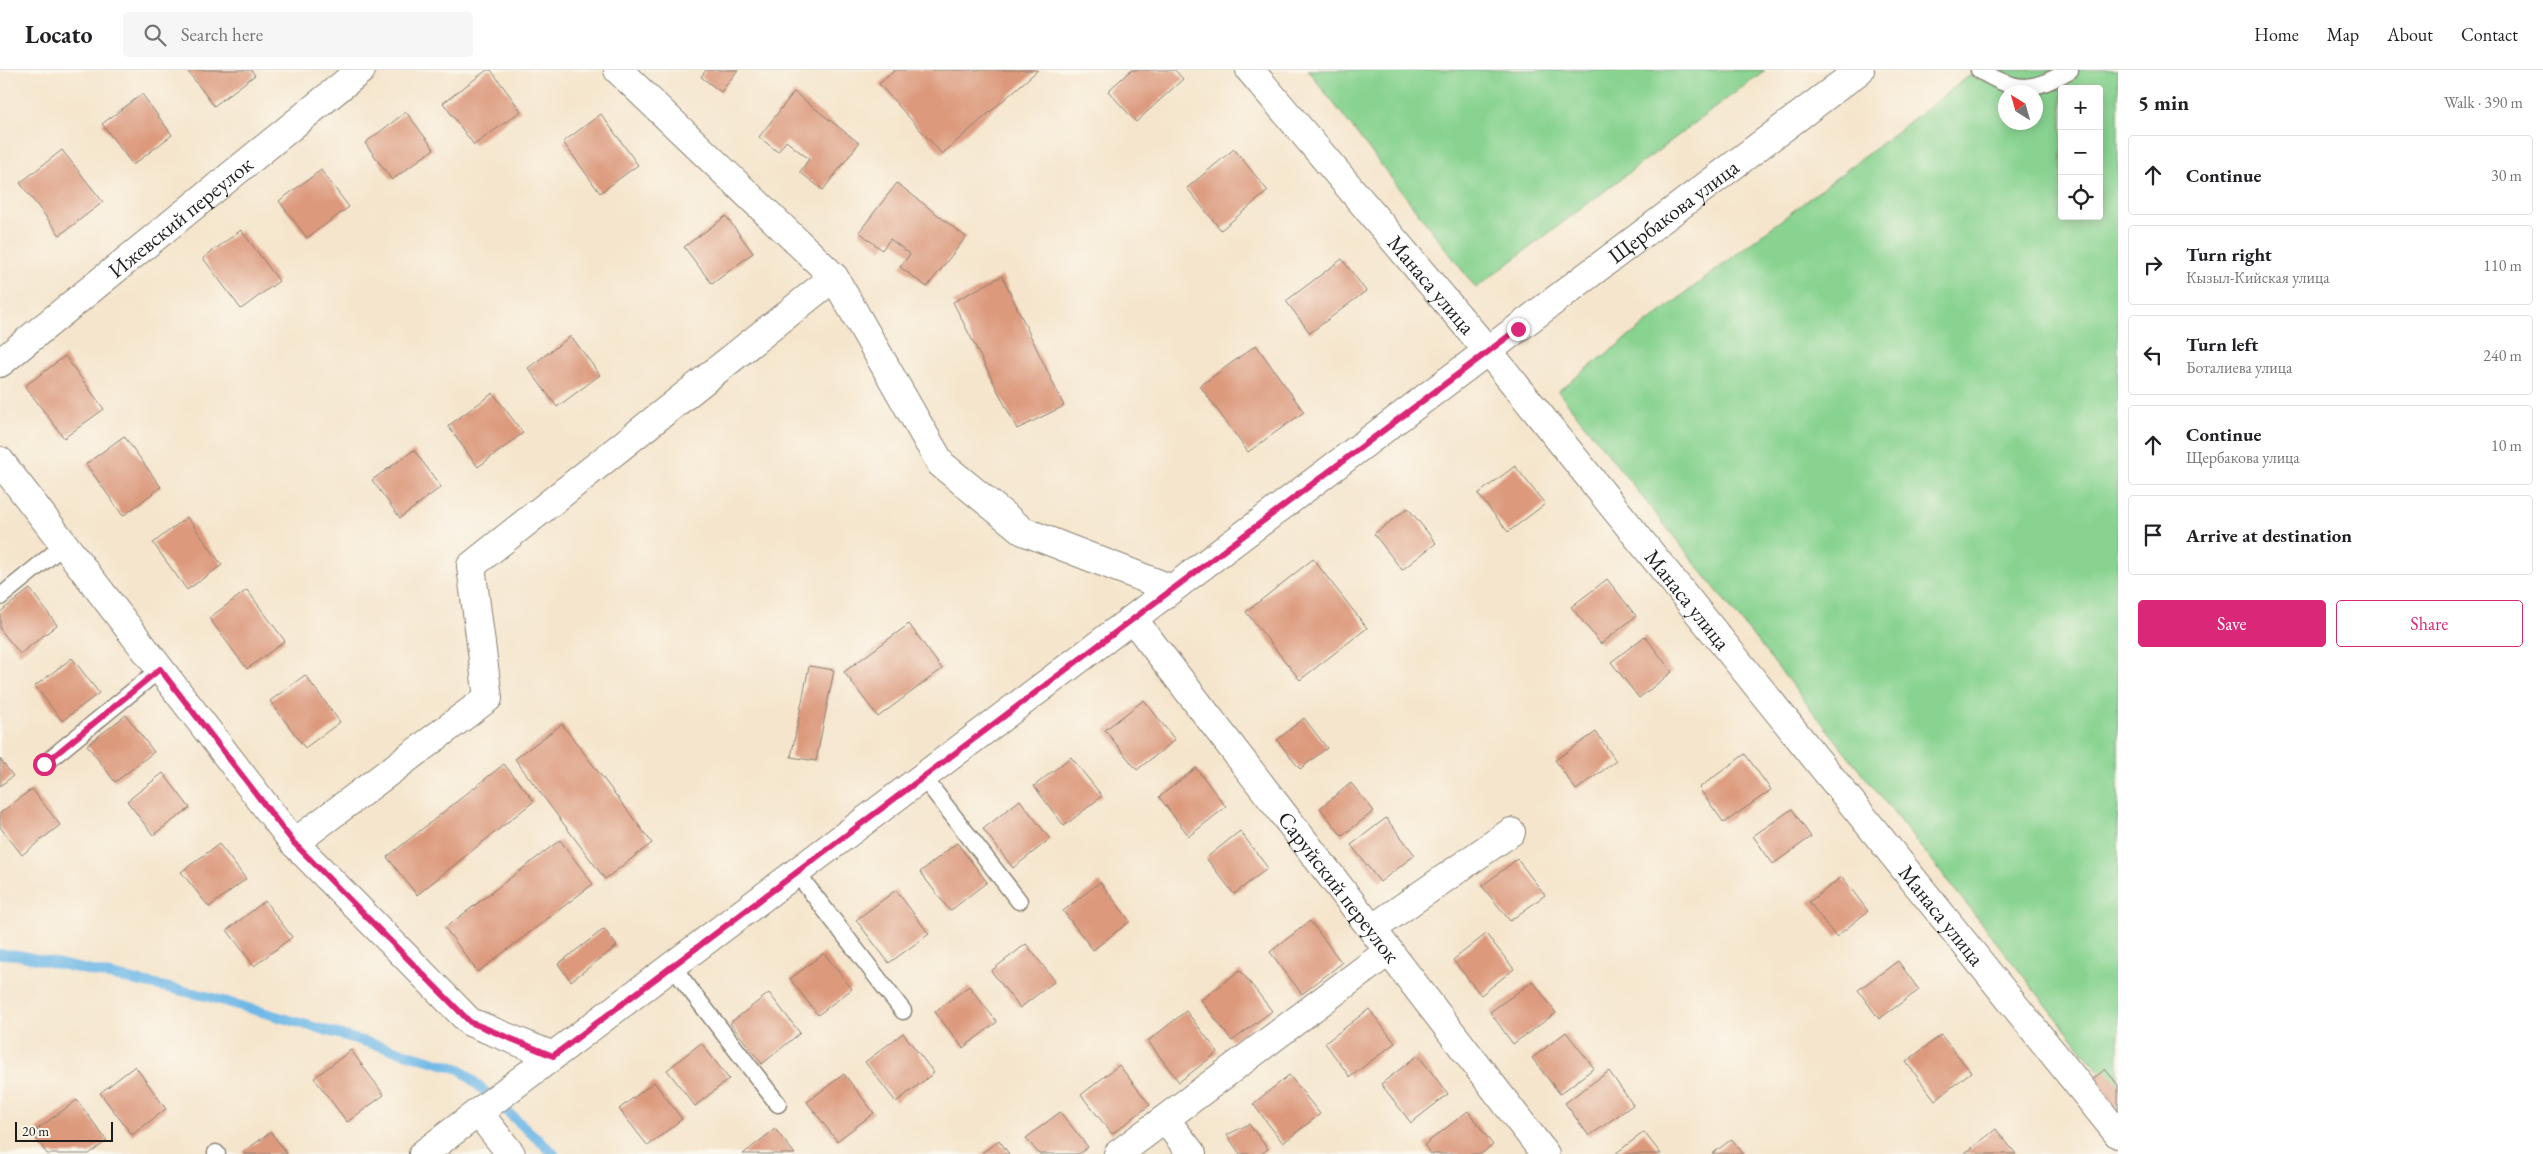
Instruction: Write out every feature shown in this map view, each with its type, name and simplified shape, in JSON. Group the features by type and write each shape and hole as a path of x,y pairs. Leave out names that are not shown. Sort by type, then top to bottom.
{"street":[{"name":"Ижевский переулок","path":"0,363 361,70"},
{"path":"618,70 834,277 941,464 1023,530 1172,589"},
{"name":"Манаса улица","path":"1250,70 1488,351 2118,1134"},
{"name":"Щербакова улица","path":"423,1154 1860,70"},
{"path":"294,843 488,698 470,566 834,277"},
{"path":"0,462 294,843 470,1022 553,1056"},
{"name":"Саруйский переулок","path":"1133,619 1546,1154"},
{"path":"1372,929 1512,832"},
{"path":"1118,1154 1389,951"},
{"path":"478,1112 510,1154"},
{"path":"1165,1119 1192,1154"}],"lane":[{"path":"1979,70 2018,87 2040,86 2070,70"},
{"path":"0,597 64,546"},
{"path":"44,764 160,669"},
{"path":"923,777 1019,901"},
{"path":"796,872 903,1011"},
{"path":"672,966 778,1104"}],"green space":[{"path":"1308,70 1765,70 1476,288"},
{"path":"1977,70 2118,70 2118,1095 1558,391"}],"building":[{"path":"187,70 251,70 255,75 214,106"},
{"path":"487,70 491,70 521,111 474,145 443,103"},
{"path":"706,70 738,70 721,92 701,77"},
{"path":"895,70 1038,70 942,154 879,84"},
{"path":"1131,70 1175,70 1183,79 1136,122 1108,91"},
{"path":"794,92 859,143 823,190 800,172 809,159 786,141 778,152 759,137"},
{"path":"142,94 172,135 133,165 102,124"},
{"path":"406,112 434,149 392,180 365,143"},
{"path":"601,114 638,165 600,193 563,142"},
{"path":"1234,149 1268,191 1221,230 1187,188"},
{"path":"62,150 103,202 60,235 20,183"},
{"path":"321,170 349,207 307,238 279,201"},
{"path":"897,183 966,237 927,287 900,267 910,254 890,239 882,250 859,232"},
{"path":"726,216 753,253 712,284 684,247"},
{"path":"241,230 279,281 241,309 203,258"},
{"path":"1342,259 1366,291 1310,333 1286,301"},
{"path":"1002,276 1064,406 1017,429 953,302"},
{"path":"571,336 600,375 557,407 528,368"},
{"path":"1256,345 1304,412 1248,452 1200,386"},
{"path":"65,356 104,409 64,438 25,386"},
{"path":"493,393 523,433 478,467 448,426"},
{"path":"124,436 161,487 123,516 86,464"},
{"path":"414,450 441,487 400,518 372,480"},
{"path":"1515,466 1545,504 1508,532 1478,494"},
{"path":"1408,508 1436,543 1402,570 1374,534"},
{"path":"187,517 222,565 187,590 153,543"},
{"path":"1313,559 1367,628 1300,680 1246,612"},
{"path":"1607,579 1636,616 1601,644 1571,607"},
{"path":"30,589 57,625 20,654 0,629 0,612"},
{"path":"247,590 285,641 247,669 209,618"},
{"path":"909,624 942,669 878,717 844,672"},
{"path":"1645,636 1672,672 1639,698 1611,662"},
{"path":"72,658 99,693 62,721 35,686"},
{"path":"809,666 834,670 816,761 791,757"},
{"path":"305,675 340,722 305,748 270,701"},
{"path":"1144,700 1175,740 1137,770 1105,730"},
{"path":"126,715 154,752 115,782 87,745"},
{"path":"1304,718 1327,748 1300,769 1277,740"},
{"path":"562,724 652,843 605,879 515,759"},
{"path":"1596,732 1616,761 1576,790 1555,760"},
{"path":"1745,754 1771,790 1724,823 1699,788"},
{"path":"1071,757 1102,796 1064,826 1034,786"},
{"path":"0,759 13,776 0,786"},
{"path":"504,764 534,801 417,895 387,857"},
{"path":"1196,768 1226,807 1189,836 1159,797"},
{"path":"163,773 190,808 153,835 127,801"},
{"path":"1351,783 1374,811 1342,836 1320,808"},
{"path":"32,789 60,825 22,855 0,827 0,813"},
{"path":"1020,800 1050,839 1013,868 983,829"},
{"path":"1792,809 1811,837 1773,864 1753,836"},
{"path":"1386,818 1415,855 1380,882 1351,845"},
{"path":"1240,831 1268,868 1234,894 1206,858"},
{"path":"560,840 593,884 478,972 445,928"},
{"path":"957,843 987,882 950,911 920,872"},
{"path":"219,844 246,879 209,907 181,872"},
{"path":"1517,859 1545,895 1510,921 1482,886"},
{"path":"1842,877 1868,911 1836,937 1809,902"},
{"path":"1100,882 1130,921 1093,950 1063,911"},
{"path":"896,890 929,934 889,963 856,920"},
{"path":"265,901 292,937 254,966 227,930"},
{"path":"1310,921 1342,963 1302,994 1270,952"},
{"path":"604,929 617,946 571,981 558,964"},
{"path":"1486,934 1514,969 1481,995 1453,960"},
{"path":"1026,944 1055,981 1020,1008 991,971"},
{"path":"824,953 852,989 818,1015 790,979"},
{"path":"1898,961 1919,990 1879,1019 1858,990"},
{"path":"1240,970 1272,1011 1232,1041 1201,1000"},
{"path":"1533,981 1556,1013 1513,1044 1490,1012"},
{"path":"969,986 997,1022 963,1048 935,1012"},
{"path":"769,993 800,1033 762,1064 730,1023"},
{"path":"1369,1009 1395,1043 1350,1077 1325,1043"},
{"path":"1186,1011 1218,1052 1179,1082 1148,1041"},
{"path":"1566,1032 1594,1068 1560,1094 1532,1058"},
{"path":"903,1033 934,1073 896,1102 865,1062"},
{"path":"1941,1035 1971,1072 1935,1100 1906,1062"},
{"path":"701,1043 729,1079 695,1106 667,1070"},
{"path":"351,1050 384,1095 347,1122 314,1078"},
{"path":"1418,1055 1448,1094 1411,1123 1381,1084"},
{"path":"1119,1065 1150,1105 1112,1134 1081,1095"},
{"path":"135,1066 166,1109 132,1135 100,1093"},
{"path":"2105,1069 2118,1085 2118,1113 2092,1080"},
{"path":"1609,1071 1633,1105 1589,1136 1565,1103"},
{"path":"844,1074 874,1113 837,1141 807,1102"},
{"path":"1289,1075 1320,1114 1283,1143 1253,1104"},
{"path":"654,1082 682,1119 648,1146 619,1109"},
{"path":"77,1100 107,1141 89,1154 47,1154 32,1133"},
{"path":"1468,1111 1493,1145 1481,1154 1431,1154 1424,1145"},
{"path":"1060,1112 1088,1147 1079,1154 1039,1154 1026,1138"},
{"path":"1249,1124 1268,1149 1261,1154 1240,1154 1227,1135"},
{"path":"775,1129 795,1154 743,1154"},
{"path":"1996,1129 2016,1154 1964,1154"},
{"path":"271,1132 287,1154 244,1154 243,1152"},
{"path":"1644,1132 1661,1154 1615,1154"},
{"path":"1732,1139 1743,1154 1712,1154"},
{"path":"999,1140 1009,1154 981,1154"}],"waterway":[{"path":"0,954 18,955 206,996 460,1069 554,1154"}],"route":[{"path":"44,764 160,669 294,843 470,1022 553,1056 1518,329"}]}
